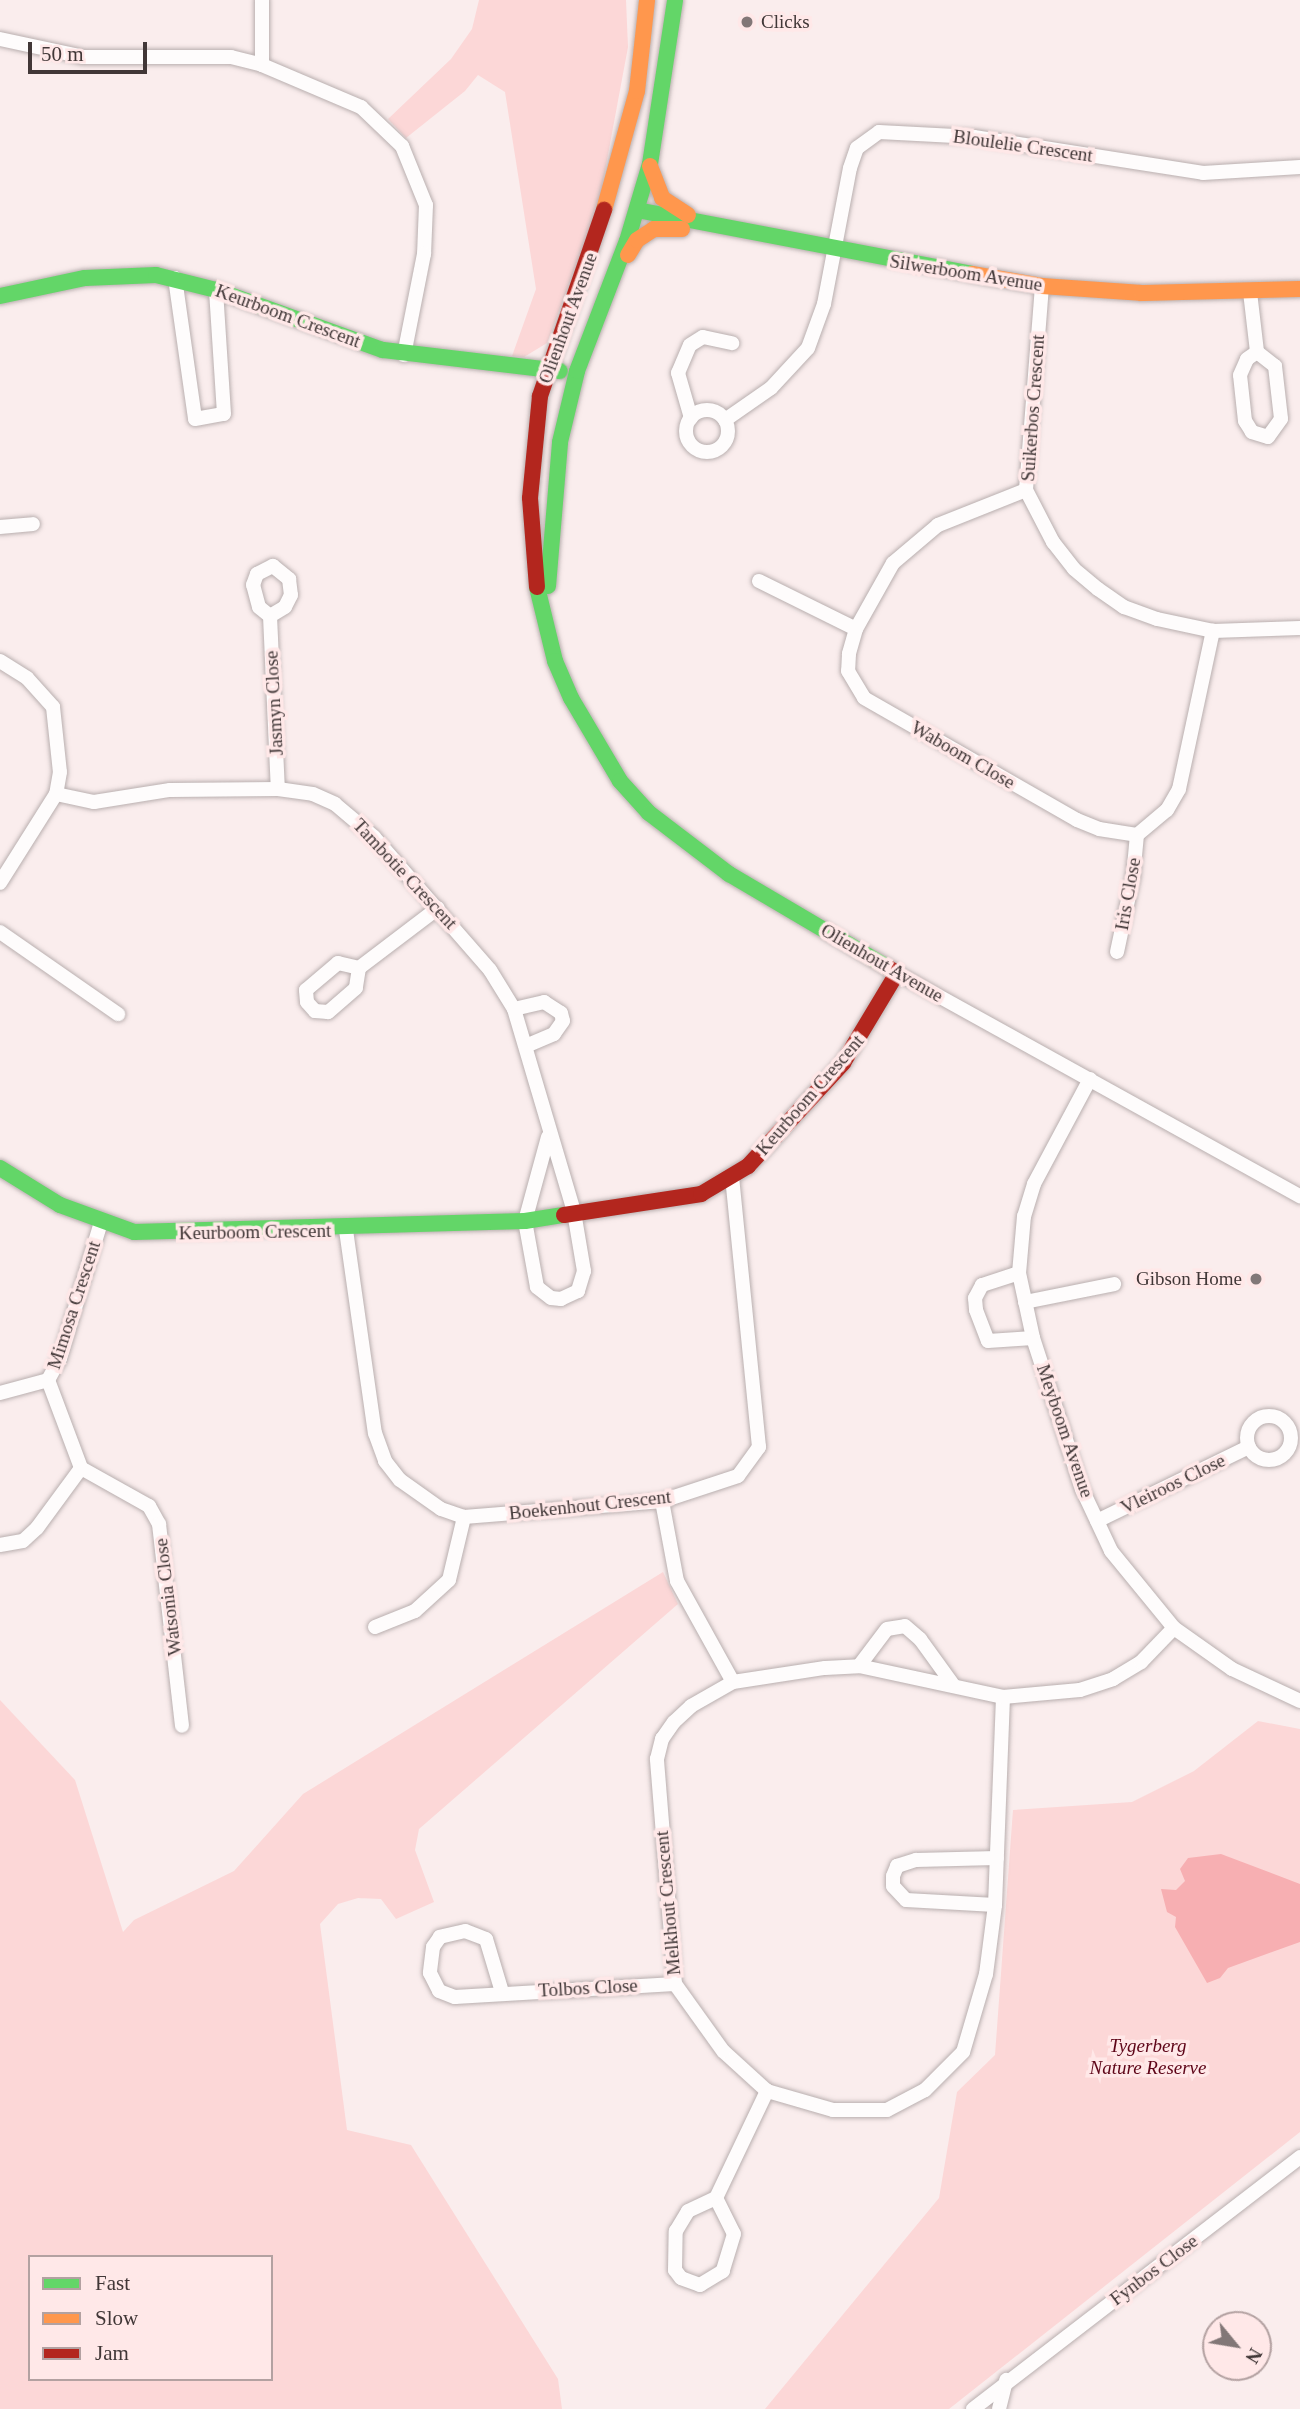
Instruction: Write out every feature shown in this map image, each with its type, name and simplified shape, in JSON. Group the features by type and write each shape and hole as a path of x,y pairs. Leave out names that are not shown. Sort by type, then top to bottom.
{"street":[{"path":"262,0 262,65"},
{"name":"Olienhout Avenue","path":"646,0 637,91 622,156 576,296 547,372 533,442 530,498 538,596 550,641 592,740 649,813 729,874 897,973 1300,1196"},
{"name":"Olienhout Avenue","path":"550,641 552,497 577,371 612,284 650,164 675,0"},
{"path":"0,39 83,57 205,54 262,65 360,107 389,131 411,163 427,226 404,355"},
{"name":"Bloulelie Crescent","path":"725,420 771,388 808,348 824,304 857,148 879,132 974,137 1203,173 1300,167"},
{"path":"576,296 613,232 637,211 625,187 622,156"},
{"path":"650,164 654,186 667,204 704,226"},
{"name":"Silwerboom Avenue","path":"637,211 834,251 1042,286 1142,293 1300,289"},
{"path":"612,284 643,235 654,229 704,226"},
{"name":"Keurboom Crescent","path":"0,296 122,273 175,278 404,355 547,372 577,371"},
{"path":"175,278 195,419 224,414 216,290"},
{"name":"Suikerbos Crescent","path":"1042,286 1026,490 1053,542 1073,569 1125,607 1157,620 1213,631 1300,628"},
{"path":"1250,292 1257,352 1275,366 1281,419 1268,437 1252,432 1245,421 1240,375 1247,359 1257,352"},
{"path":"691,418 708,410 725,420 727,433 722,446 703,452 688,439 691,418 678,373 690,345 703,337 732,343"},
{"name":"Waboom Close","path":"1026,490 937,525 915,541 876,588 856,629 848,671 864,698 1077,820 1099,829 1137,835"},
{"path":"0,527 33,524"},
{"path":"759,581 856,629"},
{"name":"Jasmyn Close","path":"270,616 278,789"},
{"path":"1137,835 1167,810 1183,779 1213,631"},
{"path":"0,661 34,684 53,708 60,747 56,794 0,883"},
{"name":"Tambotie Crescent","path":"56,794 76,802 94,802 170,790 278,789 313,794 335,804 374,837 438,908 490,970 514,1009 548,1137 574,1212"},
{"name":"Iris Close","path":"1117,952 1133,877 1137,835"},
{"path":"359,968 438,908"},
{"path":"0,932 118,1014"},
{"name":"Keurboom Crescent","path":"0,1168 60,1205 101,1222 159,1234 346,1230 525,1221 701,1194 732,1178 764,1150 843,1063 873,1019 897,973"},
{"path":"514,1009 544,1002 561,1013 563,1021 554,1034 526,1046"},
{"name":"Meyboom Avenue","path":"1090,1079 1034,1184 1024,1216 1019,1273 1033,1338 1097,1521 1129,1577 1174,1628 1232,1669 1300,1701"},
{"name":"Tambotie Crescent","path":"525,1221 548,1137"},
{"name":"Boekenhout Crescent","path":"464,1517 662,1502 738,1476 760,1447 732,1178"},
{"path":"525,1221 537,1287 551,1298 561,1299 578,1291 583,1281 574,1212"},
{"name":"Mimosa Crescent","path":"0,1393 48,1380 64,1348 101,1222"},
{"path":"346,1230 375,1433 385,1461 418,1494 464,1517 449,1580 415,1611 375,1627"},
{"path":"1019,1273 982,1285 975,1298 976,1310 988,1341 1033,1338"},
{"path":"1025,1302 1114,1284"},
{"path":"0,1545 23,1541 37,1528 81,1468 48,1380"},
{"name":"Vleiroos Close","path":"1097,1521 1249,1447"},
{"name":"Watsonia Close","path":"81,1468 149,1506 159,1524 182,1726"},
{"path":"662,1502 677,1581 733,1682"},
{"path":"859,1666 887,1629 905,1626 920,1639 954,1686"},
{"name":"Melkhout Crescent","path":"1003,1697 995,1905 974,2026 963,2052 946,2074 887,2110 861,2113 767,2091 723,2051 675,1984 657,1759 662,1739 674,1722 691,1706 733,1682 859,1666 1003,1697 1080,1690 1113,1679 1141,1662 1174,1628"},
{"path":"995,1905 906,1900 893,1886 893,1876 897,1866 916,1860 997,1858"},
{"name":"Tolbos Close","path":"502,1992 486,1939 466,1931 440,1937 430,1959 434,1986 439,1991 455,1997 502,1992 675,1984"},
{"path":"716,2199 734,2234 723,2271 700,2286 681,2278 674,2270 672,2246 688,2211 716,2199 767,2091"},
{"name":"Fynbos Close","path":"973,2409 1006,2379 1161,2266 1300,2157"},
{"path":"999,2409 1006,2379"}],"green space":[{"path":"479,0 626,0 628,47 599,203 547,343 524,357 512,356 536,289 505,92 478,75 465,91 406,138 388,119 451,59 472,29"},
{"path":"663,1572 678,1604 419,1829 415,1850 434,1902 396,1919 381,1899 358,1898 338,1904 320,1924 347,2130 411,2145 558,2379 562,2409 0,2409 0,1700 75,1780 123,1932 134,1920 234,1871 303,1794"},
{"name":"Tygerberg Nature Reserve","path":"1258,1721 1300,1729 1300,2132 949,2409 765,2409 939,2198 957,2092 995,2055 1013,1810 1132,1802 1194,1771"}],"shaded area":[{"path":"1221,1854 1300,1884 1300,1942 1228,1968 1220,1978 1207,1983 1175,1927 1176,1917 1167,1912 1161,1889 1176,1890 1185,1881 1180,1869 1188,1858"}],"traffic: fast":[{"path":"548,586 560,442 577,371 627,241 650,164 675,0"},
{"path":"637,210 972,274"},
{"path":"0,296 85,278 156,275 216,290 383,350 560,371"},
{"path":"537,587 555,661 571,698 620,781 649,813 729,874 887,967"},
{"path":"0,1168 60,1205 134,1232 525,1221 564,1215"}],"traffic: slow":[{"path":"604,210 637,91 647,0"},
{"path":"650,166 662,198 688,215"},
{"path":"628,255 637,240 654,229 682,229"},
{"path":"972,274 1042,286 1142,293 1300,289"}],"traffic: jam":[{"path":"537,587 530,498 540,396 604,210"},
{"path":"564,1215 701,1194 748,1166 843,1063 897,973 887,967"}],"place":[{"name":"Clicks","path":"747,22"},
{"name":"Gibson Home","path":"1256,1279"}]}
